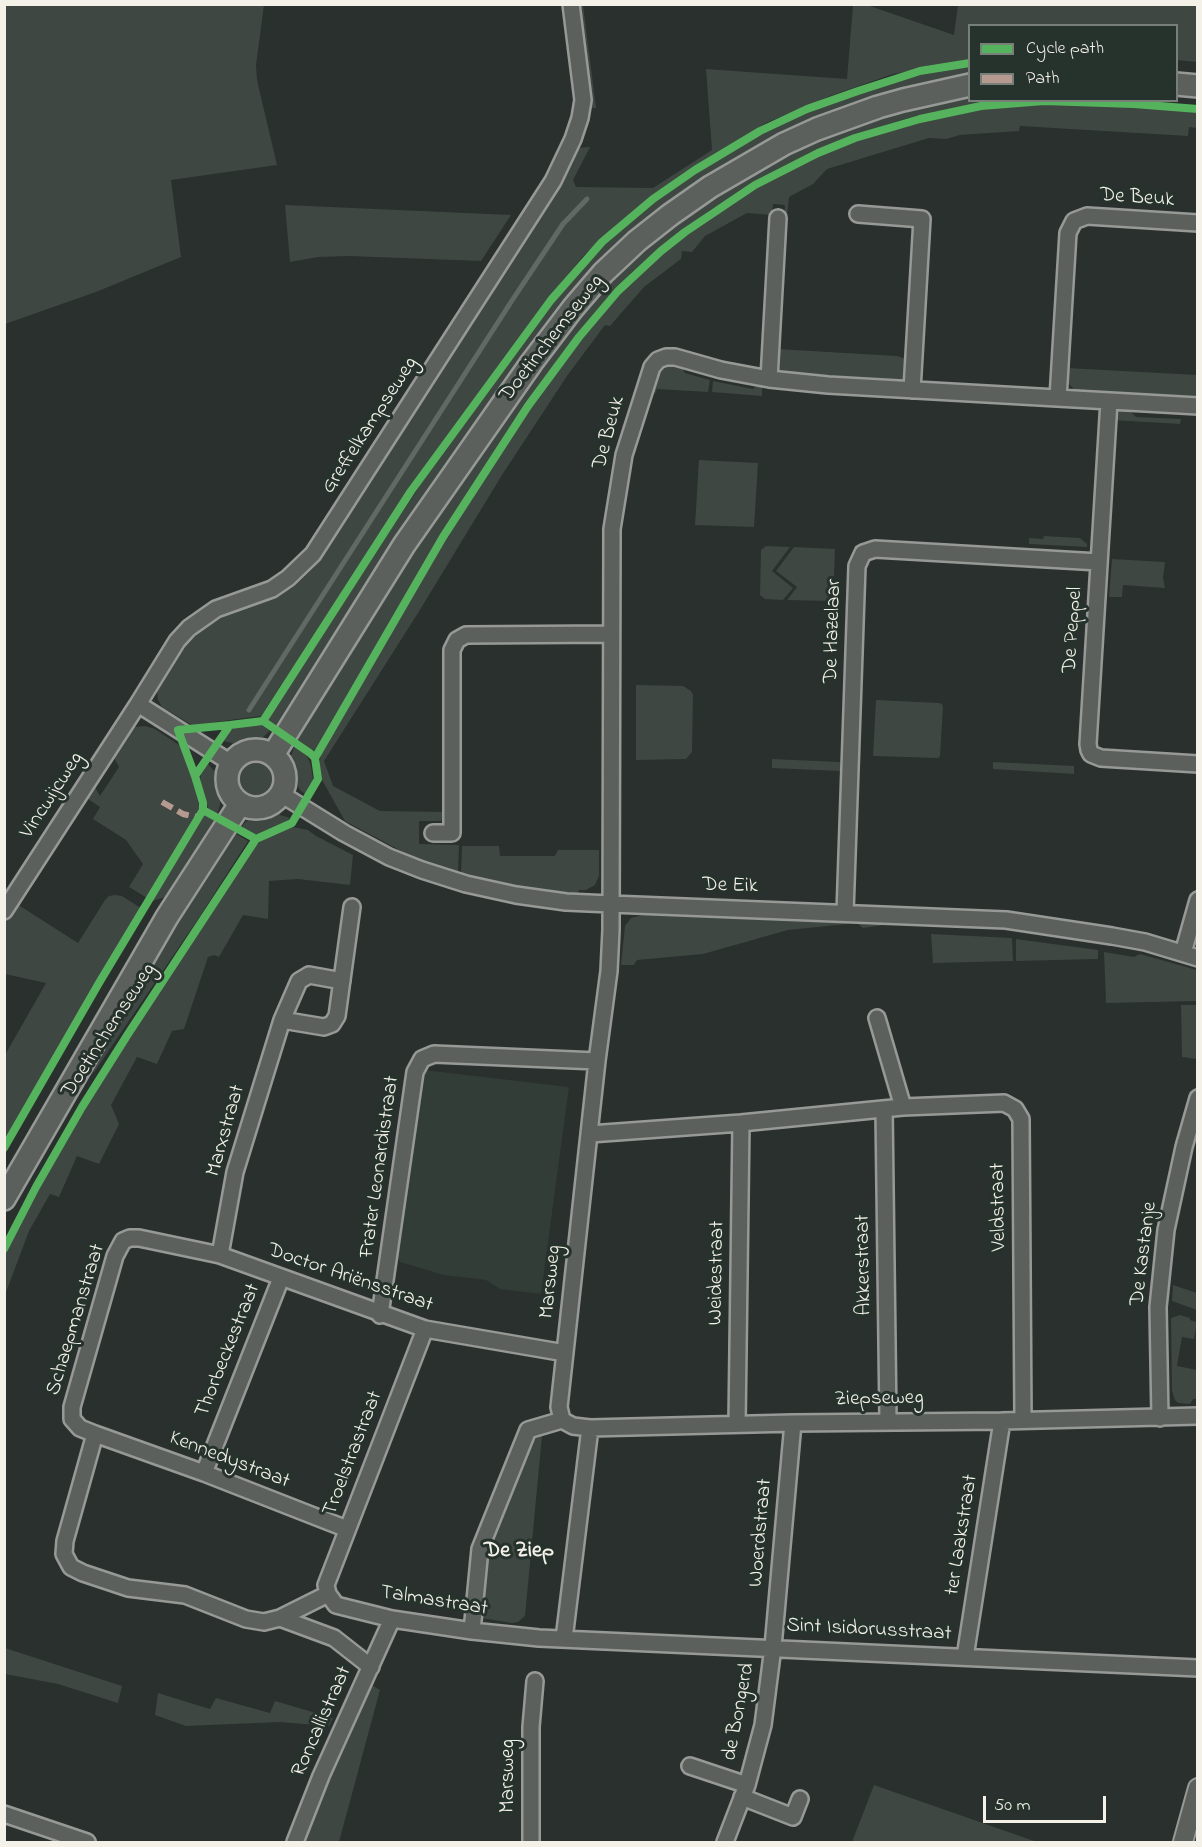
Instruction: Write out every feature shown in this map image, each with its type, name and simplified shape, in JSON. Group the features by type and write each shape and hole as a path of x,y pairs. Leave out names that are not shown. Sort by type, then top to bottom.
{"main road":[{"path":"1178,84 1197,86"},
{"name":"Doetinchemseweg","path":"273,755 404,545 532,362 603,273 678,209 737,170 784,144 837,122 895,102 968,86"},
{"path":"258,749 273,755 285,772 281,794 269,805 260,808 249,808 240,804 227,788 226,778 231,763 239,754 248,750 258,749"},
{"name":"Doetinchemseweg","path":"4,1199 167,917 240,804"}],"street":[{"name":"Greffelkampseweg","path":"138,704 177,641 189,628 216,609 272,589 314,554 554,181 573,139 584,100 571,4"},
{"path":"858,214 922,219 912,390"},
{"name":"De Beuk","path":"1058,398 1068,233 1074,221 1087,216 1197,223"},
{"path":"769,379 778,218"},
{"name":"De Beuk","path":"611,904 612,529 617,492 633,425 652,367 658,360 675,357 721,370 769,379 828,385 1197,406"},
{"name":"De Peppel","path":"1108,401 1089,750 1091,754 1101,758 1197,764"},
{"name":"De Hazelaar","path":"845,913 855,606 857,566 863,553 875,549 1099,562"},
{"path":"433,833 452,833 452,650 457,640 466,635 611,634"},
{"path":"138,704 231,763"},
{"name":"Vincwijcweg","path":"4,911 138,704"},
{"name":"De Eik","path":"281,794 357,841 389,857 466,884 516,895 566,902 1030,923 1112,936 1190,955"},
{"path":"1190,955 1197,900"},
{"name":"Marsweg","path":"562,1420 559,1407 609,971 611,904"},
{"path":"282,1020 324,1027 332,1023 337,1016 352,907"},
{"name":"Marxstraat","path":"220,1256 235,1172 282,1020 299,981 309,975 342,981"},
{"path":"877,1018 903,1107"},
{"name":"Frater Leonardistraat","path":"380,1315 416,1072 422,1059 434,1054 597,1061"},
{"name":"De Kastanje","path":"1160,1418 1158,1307 1166,1230 1197,1098"},
{"name":"Veldstraat","path":"590,1134 741,1123 884,1108 1004,1104 1015,1109 1021,1119 1023,1420"},
{"name":"Akkerstraat","path":"884,1108 888,1421"},
{"name":"Weidestraat","path":"737,1424 741,1123"},
{"name":"Doctor Ariënsstraat","path":"123,1242 130,1238 139,1238 220,1256 380,1315 425,1329 565,1353"},
{"name":"Schaepmanstraat","path":"95,1434 80,1428 72,1419 72,1407 115,1256 123,1242"},
{"name":"Thorbeckestraat","path":"204,1473 281,1278"},
{"name":"Troelstrastraat","path":"328,1594 326,1585 425,1329"},
{"name":"Ziepseweg","path":"562,1420 573,1426 590,1428 1197,1416"},
{"path":"472,1631 480,1549 528,1430 562,1420"},
{"name":"ter Laakstraat","path":"965,1657 1002,1421"},
{"name":"Woerdstraat","path":"773,1647 793,1423"},
{"path":"564,1639 590,1428"},
{"path":"95,1434 65,1541 64,1554 71,1567 128,1588 185,1595 246,1619 264,1622 280,1618 328,1594"},
{"name":"Kennedystraat","path":"95,1434 204,1473 347,1529"},
{"name":"Talmastraat","path":"328,1594 336,1605 392,1619 539,1638"},
{"path":"280,1618 334,1638 371,1667"},
{"name":"Roncallistraat","path":"295,1842 321,1776 392,1619"},
{"name":"Sint Isidorusstraat","path":"539,1638 1197,1668"},
{"name":"de Bongerd","path":"725,1842 744,1791 763,1725 773,1647"},
{"name":"Marsweg","path":"531,1842 531,1727 535,1681"},
{"name":"de Bongerd","path":"690,1766 793,1817 800,1799"},
{"path":"1183,1842 1197,1788"},
{"path":"4,1814 87,1842"}],"shaded area":[{"path":"4,5 264,5 256,65 257,80 277,165 171,180 181,257 96,292 5,324"},
{"path":"578,5 583,5 596,108 590,108"},
{"path":"853,5 867,5 954,35 958,5 1197,5 1197,62 1178,60 1178,24 968,24 968,60 893,74 830,96 768,122 654,194 585,254 554,291 412,485 261,716 192,725 162,707 158,700 159,681 191,635 209,621 280,591 309,568 323,551 563,179 578,148 590,147 573,180 576,187 653,188 712,150 706,69 847,79"},
{"path":"968,67 968,77 791,131 555,314 417,505 276,725 267,719 428,473 553,301 605,244 643,210 760,134 857,93 915,76"},
{"path":"968,96 968,102 999,102 908,118 854,135 786,165 710,210 632,272 595,312 563,352 519,416 451,520 315,751 298,740 406,557 575,319 617,272 651,242 709,198 807,143 891,113"},
{"path":"1038,104 1136,106 1197,112 1197,128 1189,127 1188,136 1020,126 1019,131 960,135 946,139 929,138 827,169 813,184 789,197 787,217 784,217 785,205 773,204 772,215 747,213 705,236 692,252 682,251 681,259 644,287 610,326 605,325 567,376 502,475 324,761 333,786 380,811 446,812 441,821 419,821 419,844 459,845 458,874 407,854 345,821 321,778 319,768 321,753 443,542 497,458 551,378 617,296 657,257 719,211 796,166 841,146 896,128 990,108"},
{"path":"285,205 511,215 481,261 349,256 318,257 290,262"},
{"path":"777,349 897,356 908,360 906,380 776,371"},
{"path":"667,364 681,366 685,373 710,380 708,392 657,389 655,394 652,388 658,372"},
{"path":"1067,368 1197,375 1197,397 1084,391 1083,393 1069,384"},
{"path":"713,381 753,389 759,384 762,385 762,396 712,392"},
{"path":"1128,409 1136,417 1181,419 1180,424 1112,420 1119,412"},
{"path":"699,460 758,463 754,527 695,525"},
{"path":"1044,536 1080,538 1087,544 1087,547 1029,544 1029,538 1043,539"},
{"path":"766,546 790,547 772,571 793,588 783,600 765,599 760,595 761,550"},
{"path":"794,547 835,549 833,601 787,600 797,587 776,571"},
{"path":"1112,559 1165,562 1163,578 1165,588 1123,585 1122,597 1109,597"},
{"path":"636,685 683,686 691,691 693,695 692,752 686,759 636,760"},
{"path":"876,700 942,704 940,756 938,758 873,756"},
{"path":"262,725 270,731 261,739 240,745 224,741 232,728"},
{"path":"145,726 155,729 179,745 189,765 199,806 199,811 147,898 129,887 143,864 126,840 93,819 100,807 85,797 93,784 100,796 119,767 112,754 128,732 135,727"},
{"path":"295,745 306,753 311,766 312,785 306,795 300,790 294,778 291,756"},
{"path":"772,759 840,762 840,771 772,768"},
{"path":"993,762 1074,766 1074,774 993,769"},
{"path":"256,763 267,768 272,779 267,790 256,795 245,790 240,779 245,768"},
{"path":"208,764 216,773 220,793 217,814 208,808 200,782 201,774"},
{"path":"204,814 214,820 169,896 152,901"},
{"path":"277,814 290,818 257,834 241,828 245,822 254,818"},
{"path":"293,827 308,830 353,855 350,885 298,879 269,881 268,919 243,915 219,957 214,955 208,957 184,1029 172,1031 157,1064 137,1057 111,1105 119,1124 99,1164 77,1156 59,1197 50,1194 29,1231 5,1295 5,1243 46,1162 256,845 266,837"},
{"path":"236,834 248,841 95,1071 83,1082 145,973"},
{"path":"462,846 499,846 500,856 555,856 558,850 599,850 599,876 595,885 586,890 579,890 578,894 508,886 475,879 461,874"},
{"path":"115,895 122,896 141,908 5,1142 5,1055 46,983 5,974 5,920 17,904 78,943 105,900"},
{"path":"642,911 898,923 863,928 857,923 788,930 703,954 637,960 634,965 621,965 625,926 631,918 642,915"},
{"path":"931,934 1012,938 1013,961 933,963"},
{"path":"1016,939 1098,950 1098,959 1016,961"},
{"path":"1104,952 1134,957 1140,954 1197,970 1197,1001 1106,1003"},
{"path":"1181,1005 1197,1005 1197,1059 1182,1057"},
{"path":"424,1070 569,1087 541,1294 500,1289 486,1280 444,1275 400,1262 397,1256"},
{"path":"1173,1285 1197,1293 1197,1310 1172,1301"},
{"path":"1180,1315 1197,1322 1194,1339 1182,1337 1177,1366 1197,1370 1197,1399 1193,1399 1190,1404 1178,1403 1172,1391 1171,1318"},
{"path":"539,1427 542,1436 525,1616 518,1622 512,1623 475,1617 483,1550 517,1460"},
{"path":"5,1648 122,1686 118,1703 58,1684 5,1674"},
{"path":"367,1682 380,1690 339,1842 298,1842"},
{"path":"158,1693 210,1709 216,1698 270,1713 275,1701 333,1718 329,1726 279,1722 186,1726 155,1715"},
{"path":"874,1785 1037,1842 852,1842"}],"waterway":[{"path":"249,710 511,302 563,224 587,199"}],"marked path":[{"path":"162,802 183,814 200,816"}],"cycle path":[{"path":"263,721 411,491 551,300 602,242 653,199 695,170 760,131 807,109 858,91 920,71 968,63"},
{"path":"315,758 443,537 528,406 579,337 618,291 661,251 755,185 818,153 855,138 920,119 981,106 1031,102"},
{"path":"1074,102 1198,109"},
{"path":"263,721 315,758 318,779 292,823 256,839 203,810 195,776 230,725 263,721"},
{"path":"195,776 178,730 230,725"},
{"path":"4,1148 99,983 203,810"},
{"path":"4,1249 36,1187 82,1107 256,839"}],"district":[{"name":"De Ziep","path":"519,1552"}]}
